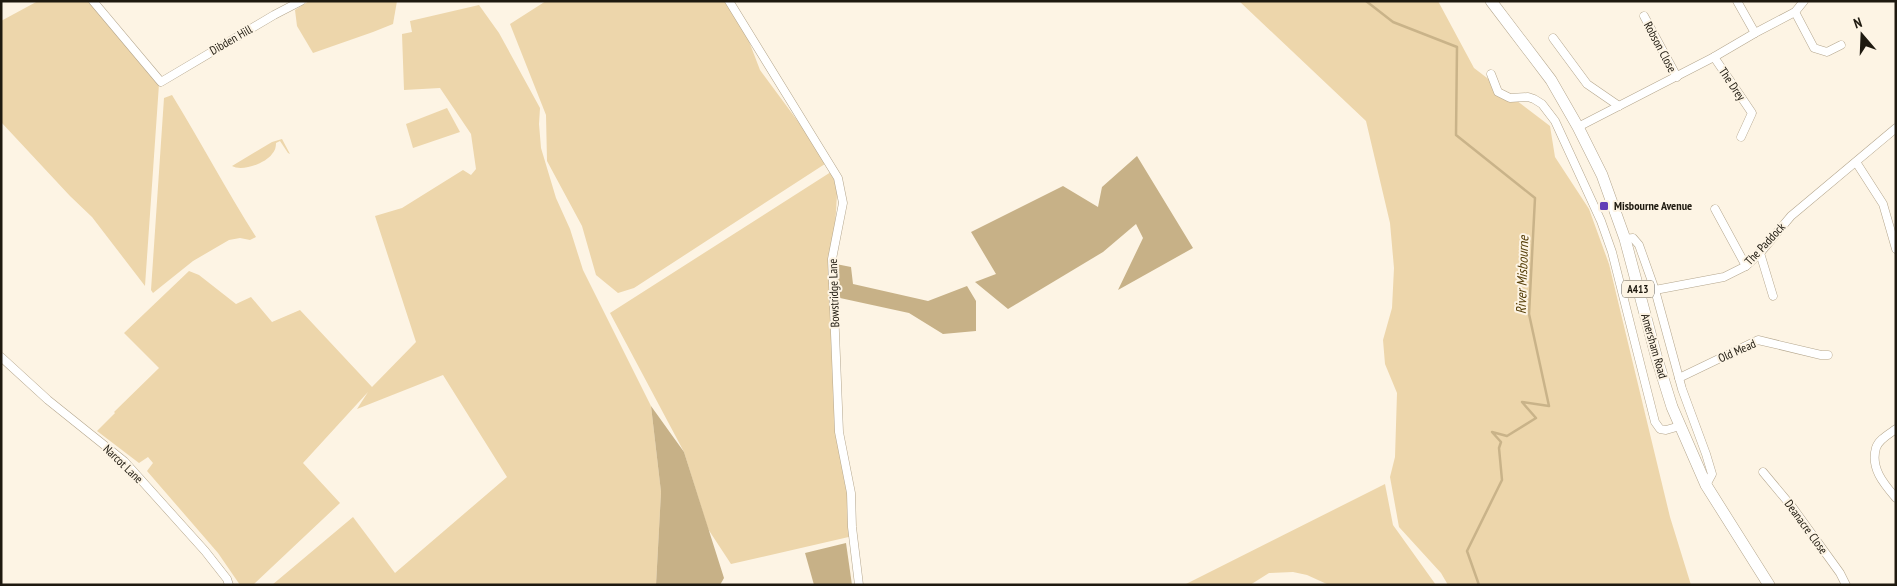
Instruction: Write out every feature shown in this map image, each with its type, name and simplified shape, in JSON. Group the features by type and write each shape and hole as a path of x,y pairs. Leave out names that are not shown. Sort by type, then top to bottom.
{"highway":[{"name":"Amersham Road","path":"1491,1 1551,80 1578,127 1602,175 1625,239 1657,359 1672,407 1706,485 1769,585"}],"street":[{"name":"Dibden Hill","path":"93,1 161,82 258,24 302,1"},
{"name":"Bowstridge Lane","path":"729,1 838,178 843,203 832,259 839,432 851,493 852,528 860,585"},
{"path":"1737,1 1755,33"},
{"path":"1578,127 1714,58 1795,12 1804,1"},
{"path":"1795,12 1814,48 1827,52 1841,45"},
{"name":"Robson Close","path":"1644,16 1677,77"},
{"path":"1554,38 1586,84 1619,106"},
{"name":"The Drey","path":"1714,58 1752,113 1741,138"},
{"path":"1491,74 1498,92 1510,98 1528,97 1534,99 1542,104 1555,121 1601,220 1612,252 1655,422 1660,429 1666,430 1680,426"},
{"name":"The Paddock","path":"1655,290 1724,277 1746,266 1760,254 1791,216 1896,128"},
{"path":"1856,162 1883,204 1896,249"},
{"path":"1715,209 1746,266"},
{"path":"1625,239 1633,238 1639,245 1655,290 1678,378 1712,474 1706,485"},
{"path":"1760,254 1773,296"},
{"name":"Old Mead","path":"1678,378 1758,340 1828,355"},
{"name":"Narcot Lane","path":"1,357 48,400 124,461 205,551 227,579 229,585"},
{"path":"1896,429 1883,438 1876,447 1875,466 1880,479 1896,498"},
{"name":"Deanacre Close","path":"1763,472 1793,508 1846,585"}],"shaded area":[{"path":"38,1 88,1 159,84 145,286 92,217 1,122 1,21"},
{"path":"309,1 397,1 393,24 313,53 297,26 295,10"},
{"path":"546,1 729,1 742,23 760,70 828,162 634,288 618,293 596,275 582,226 547,161 546,115 510,24"},
{"path":"1239,1 1438,1 1474,68 1550,126 1555,157 1589,209 1609,264 1670,517 1691,585 1448,585 1441,573 1399,527 1390,477 1395,457 1397,393 1385,364 1383,340 1392,308 1394,268 1390,223 1366,121"},
{"path":"479,5 499,33 540,108 541,148 556,198 570,229 583,270 651,406 661,492 656,585 272,585 353,517 395,573 507,477 443,375 357,409 368,392 303,463 340,503 253,585 240,585 218,553 147,471 153,463 148,457 139,463 97,431 159,368 124,333 189,271 199,275 236,304 251,297 272,322 300,310 372,387 416,342 375,216 402,208 463,170 471,175 476,169 471,134 440,88 404,90 402,34 412,32 410,21"},
{"path":"172,95 256,237 250,240 240,238 229,240 193,261 153,293 151,290 164,98"},
{"path":"447,108 460,132 413,148 406,124"},
{"path":"282,139 290,154 280,141 276,143 275,150 265,161 242,168 232,166 272,142"},
{"path":"1137,156 1193,248 1118,290 1143,238 1136,224 1103,252 1008,309 975,282 996,274 971,232 1063,186 1098,207 1102,187"},
{"path":"834,170 838,178 834,244 839,432 853,536 731,564 708,529 684,452 610,313"},
{"path":"836,264 851,267 853,284 928,301 967,286 976,301 976,331 943,334 909,313 840,298"},
{"path":"651,406 684,452 724,578 720,585 656,585 661,492"},
{"path":"1385,484 1393,525 1436,585 1329,585 1307,575 1293,572 1269,573 1250,585 1184,585"},
{"path":"846,543 852,585 814,585 805,553"}],"waterway":[{"name":"River Misbourne","path":"1366,1 1393,22 1457,47 1456,135 1535,198 1529,314 1549,406 1522,402 1536,418 1507,436 1492,432 1501,442 1499,448 1502,480 1467,551 1479,585"}],"place":[{"name":"Misbourne Avenue","path":"1604,206"}]}
